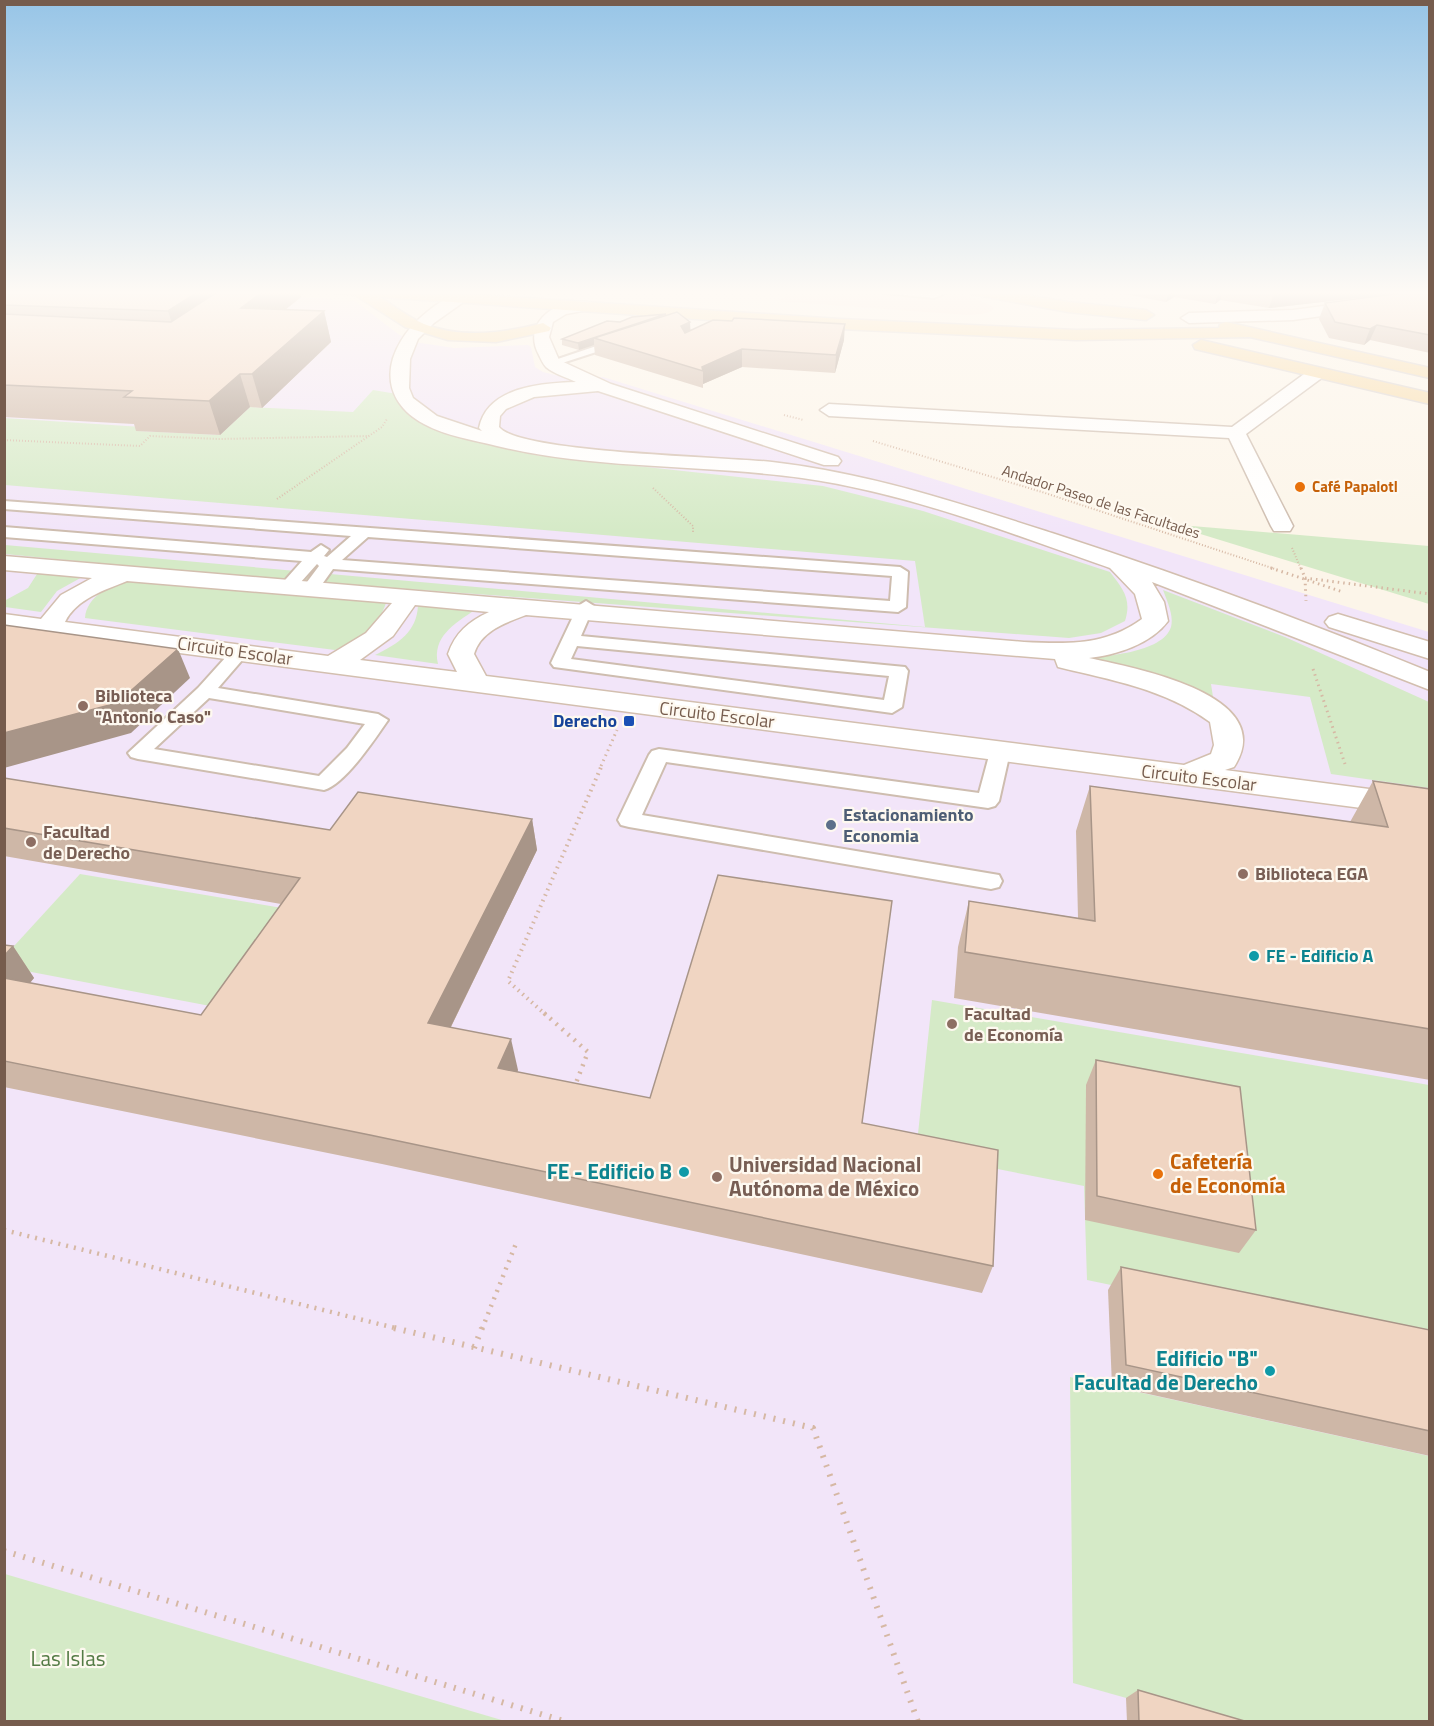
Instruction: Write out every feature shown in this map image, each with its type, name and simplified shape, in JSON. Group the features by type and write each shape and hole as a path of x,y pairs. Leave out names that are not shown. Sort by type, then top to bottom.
{"main road":[{"path":"1307,371 1430,399"},
{"path":"1360,371 1430,390"}],"street":[{"path":"401,371 402,394 406,402 420,415 449,429 515,446 772,468 860,482 911,494 1303,619 1430,651"},
{"path":"568,371 605,388 1303,619 1430,682"},
{"path":"829,410 1236,434 1317,373"},
{"path":"515,446 497,438 489,428 490,417 499,406 516,397 542,390 574,386 605,388"},
{"path":"684,461 724,426"},
{"path":"1236,434 1282,525"},
{"path":"4,588 14,581 14,564 522,608 585,610 1024,650 1078,652 1114,647 1137,636 1155,621 1154,602 1140,583 1117,561"},
{"path":"50,628 55,614 68,600 122,574"},
{"path":"330,665 357,651 387,629 395,621 407,598"},
{"path":"477,684 461,654 463,642 489,621 522,608"},
{"name":"Circuito Escolar","path":"4,622 1430,807"},
{"path":"1024,650 1136,678 1209,706 1224,719 1229,744 1223,760 1186,776"}],"lane":[{"path":"4,505 900,572 898,607 329,564 314,557 4,532"},
{"path":"298,589 314,557 342,531"},
{"path":"298,589 363,533"},
{"path":"659,611 666,590"},
{"path":"571,640 899,670 892,707 560,663 585,610"},
{"path":"205,692 378,720 354,752 324,783 138,753 205,692 241,651"},
{"path":"991,881 629,820 659,755 987,801 1000,752"}],"path":[{"path":"246,523 382,427 402,394"},
{"path":"775,412 809,422"},
{"path":"4,440 140,446 150,436 219,440 369,436"},
{"name":"Andador Paseo de las Facultades","path":"864,439 1042,492 1350,595"},
{"path":"1282,525 1305,579 1303,619 1356,799"},
{"path":"1305,579 1430,594"},
{"path":"571,1096 588,1052 508,981 618,726"},
{"path":"4,1230 474,1348 813,1428 918,1722"},
{"path":"474,1348 517,1241"},
{"path":"4,1551 567,1722"}],"shaded area":[{"name":"Universidad Nacional Autónoma de México","path":"5,371 541,371 559,376 603,377 1429,632 1429,1721 5,1721"}],"green space":[{"path":"373,390 403,395 418,414 467,434 535,455 823,486 923,511 1110,572 1127,600 1125,621 1101,633 1069,638 218,575 5,554 5,545 925,627 915,561 5,485 4,418 142,427 138,431 220,435 250,407 353,412"},
{"path":"1168,524 1429,546 1429,604"},
{"path":"39,571 84,576 57,591 41,612 5,607 4,601 28,588"},
{"path":"128,579 386,603 378,619 366,632 335,650 85,618 94,598"},
{"path":"1163,590 1285,637 1429,702 1429,788 1331,774 1310,697 1211,684 1213,697 1132,668 1080,658 1131,652 1156,643 1166,636 1171,627 1172,618"},
{"path":"418,605 475,610 446,632 438,646 438,664 375,655 405,636 414,623"},
{"path":"80,874 294,910 226,1009 5,967 4,957"},
{"path":"932,1000 1429,1085 1429,1351 1087,1280 1084,1186 916,1153"},
{"path":"1070,1377 1429,1456 1429,1721 1208,1721 1073,1683"},
{"name":"Las Islas","path":"5,1574 505,1721 5,1721"}],"building":[{"path":"4,371 256,371 252,374 240,374 209,401 124,397 132,391 4,385"},
{"path":"4,625 178,649 117,703 4,733"},
{"path":"4,778 330,830 358,792 532,819 428,1023 511,1039 498,1068 650,1098 718,875 892,901 862,1123 998,1150 993,1266 370,1135 4,1061 4,978 201,1015 300,878 4,828"},
{"name":"FE - Edificio A","path":"1373,781 1430,789 1430,1029 965,952 969,901 1095,921 1090,786 1388,827"},
{"path":"4,945 13,946 4,956"},
{"name":"Cafetería de Economía","path":"1096,1060 1240,1087 1256,1230 1097,1196"},
{"name":"Edificio \"B\" Facultad de Derecho","path":"1121,1267 1430,1330 1430,1431 1126,1365"},
{"path":"1138,1690 1248,1722 1139,1722"}],"place":[{"name":"Café Papalotl","path":"1300,487"},
{"name":"Biblioteca \"Antonio Caso\"","path":"83,706"},
{"name":"Derecho","path":"629,721"},
{"name":"Estacionamiento Economia","path":"831,825"},
{"name":"Facultad de Derecho","path":"31,842"},
{"name":"Biblioteca EGA","path":"1243,874"},
{"name":"FE - Edificio A","path":"1254,956"},
{"name":"Facultad de Economía","path":"952,1024"},
{"name":"FE - Edificio B","path":"684,1172"},
{"name":"Cafetería de Economía","path":"1158,1174"},
{"name":"Universidad Nacional Autónoma de México","path":"717,1177"},
{"name":"Edificio \"B\" Facultad de Derecho","path":"1270,1371"}]}
